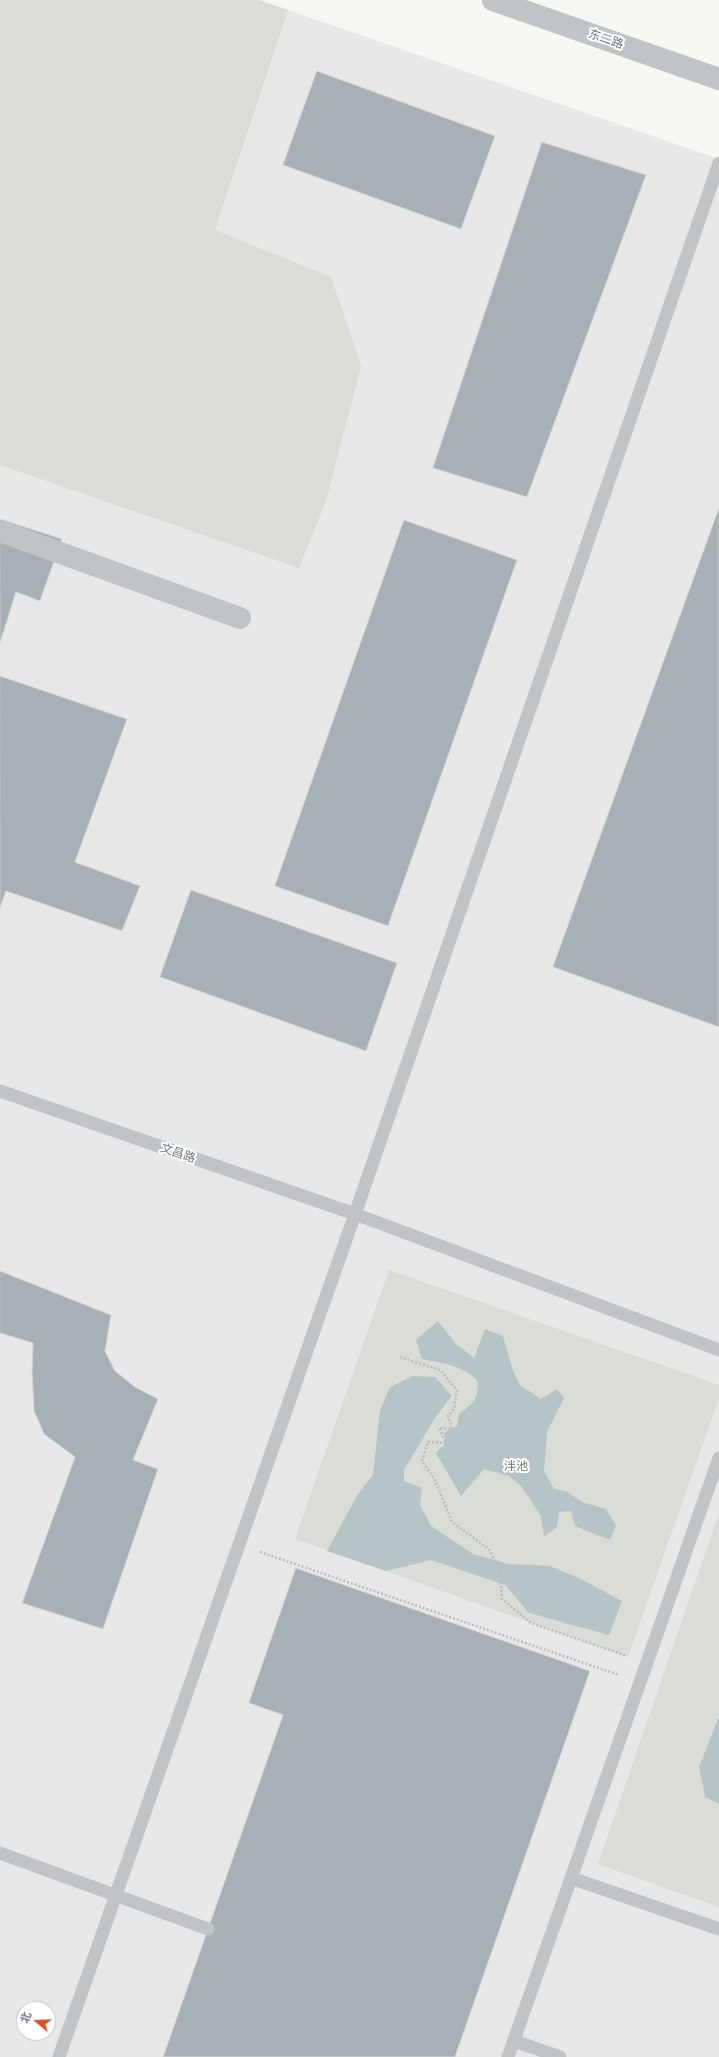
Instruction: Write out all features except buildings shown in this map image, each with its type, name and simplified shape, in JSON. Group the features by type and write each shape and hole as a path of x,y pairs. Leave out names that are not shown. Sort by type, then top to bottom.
{"street":[{"name":"东二路","path":"493,0 719,79"},
{"path":"0,531 240,618"}],"lane":[{"path":"59,2057 355,1214 719,163"},
{"name":"文昌路","path":"0,1091 355,1214 719,1350"},
{"path":"508,2057 719,1458"},
{"path":"0,1852 208,1929"},
{"path":"571,1878 719,1930"},
{"path":"514,2041 560,2057"}],"path":[{"path":"400,1357 440,1370 458,1390 454,1409 448,1416 452,1429 439,1428 446,1443 428,1442 422,1461 435,1480 452,1522 489,1550 500,1570 502,1599 531,1623 647,1664"},
{"path":"239,1545 640,1682"}],"shaded area":[{"path":"0,0 259,0 719,159 719,2057 0,2057"},
{"path":"438,1321 455,1343 474,1358 485,1329 503,1336 513,1371 520,1385 541,1399 557,1389 564,1398 547,1432 544,1471 554,1489 566,1491 582,1502 606,1509 616,1526 610,1540 575,1526 571,1511 559,1512 557,1527 544,1537 541,1516 521,1486 509,1476 484,1469 461,1496 436,1453 446,1443 444,1433 457,1426 459,1414 476,1398 478,1382 472,1376 459,1368 422,1359 416,1340"},
{"path":"413,1376 435,1377 452,1396 435,1418 404,1470 404,1481 422,1488 420,1505 431,1526 473,1554 509,1564 550,1566 583,1580 622,1601 609,1635 529,1613 505,1585 431,1560 386,1571 327,1551 358,1494 373,1475 380,1410 390,1387"},
{"path":"718,1719 719,1804 705,1797 699,1767"}],"green space":[{"path":"0,0 259,0 288,10 215,230 331,277 361,366 326,501 299,568 0,465"},
{"name":"泮池","path":"389,1270 719,1385 719,1398 628,1657 295,1539"},
{"path":"719,1513 719,1719 699,1768 705,1797 719,1804 719,1907 598,1864"}]}
